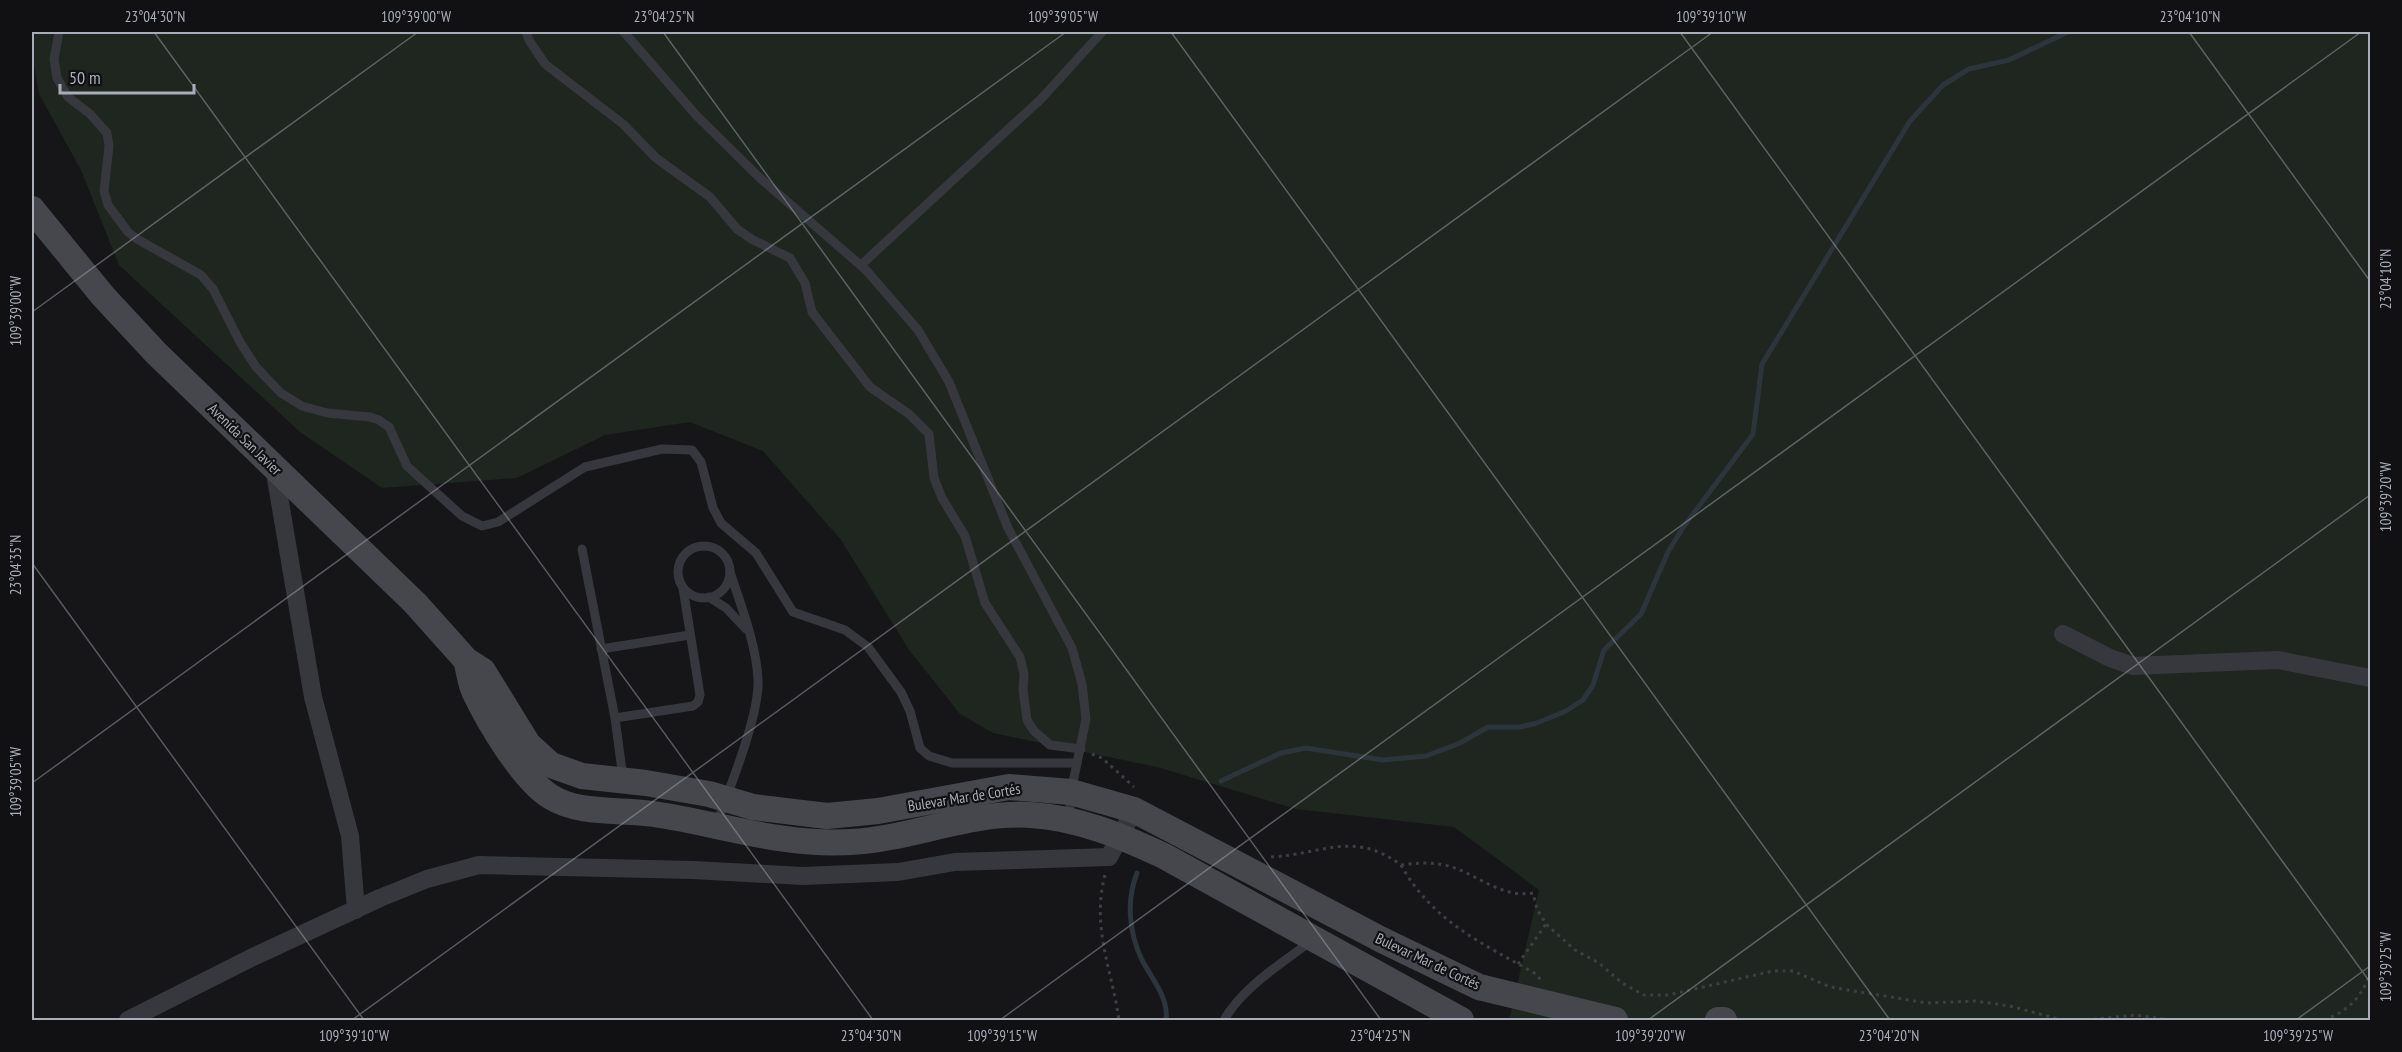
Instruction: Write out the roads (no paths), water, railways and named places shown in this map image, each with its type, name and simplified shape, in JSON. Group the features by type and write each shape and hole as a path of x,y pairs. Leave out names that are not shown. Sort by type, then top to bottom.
{"street":[{"name":"Avenida San Javier","path":"32,209 118,313 415,603 466,660"},
{"path":"274,467 313,697 350,836 356,910"},
{"path":"2063,634 2110,658 2133,666 2278,660 2367,676"},
{"path":"466,660 479,700 520,767 535,785 549,796 572,805 652,813 715,828 806,842 852,842 990,817 1029,815 1069,819 1115,846"},
{"name":"Bulevar Mar de Cortés","path":"466,660 483,671 491,681 522,735 535,752 552,765 573,774 672,787 772,810 827,816 878,811 1009,787 1071,792 1134,810 1190,837 1335,916 1479,987 1548,1006 1615,1020"},
{"path":"535,785 552,765"},
{"path":"1115,846 1134,810"},
{"path":"128,1020 253,957 356,910 427,879 479,866 693,870 804,876 898,872 956,862 1115,846 1164,856 1461,1020"},
{"path":"1313,939 1335,916"},
{"path":"1718,1020 1724,1020"}],"lane":[{"path":"59,32 54,59 60,86 107,133 109,146 104,191 108,205 137,239 201,275 213,289 240,342 256,367 281,393 310,409 379,420 389,427 407,466 462,516 482,526 498,522 585,467 617,457 662,449 692,450 701,462 713,508 721,523 756,553 794,612 845,630 868,647 901,692 910,711 920,748 929,756 952,763 1077,763"},
{"path":"526,32 545,64 623,124 656,158 710,197 737,229 753,240 790,258 805,283 812,312 870,387 909,414 929,434 934,478 942,498 965,536 985,603 1020,657 1024,674 1023,690 1027,720 1034,731 1050,745 1081,749"},
{"path":"624,32 696,115 761,179 861,265 918,330 949,382 1008,528 1072,648 1082,684 1086,719 1071,792 1069,819"},
{"path":"861,265 1041,99 1102,32"},
{"path":"615,718 693,706 698,702 700,695 683,588 678,572 679,564 688,551 695,547 711,547 719,551 725,556 730,572 756,657 759,681 756,704 715,828"},
{"path":"582,549 615,718 624,781"},
{"path":"683,588 696,597 710,597 725,587 730,572"},
{"path":"710,597 726,608 748,631"},
{"path":"602,649 690,635"},
{"path":"1224,1020 1231,1008 1259,982 1313,939"}],"waterway":[{"path":"1221,781 1281,753 1306,748 1383,760 1426,756 1460,743 1488,727 1520,727 1537,723 1566,711 1583,700 1593,685 1604,650 1641,614 1668,552 1684,526 1753,434 1762,364 1910,121 1943,85 1969,69 2009,60 2068,32"},
{"path":"1137,873 1130,906 1134,939 1142,960 1162,996 1166,1020"}]}
